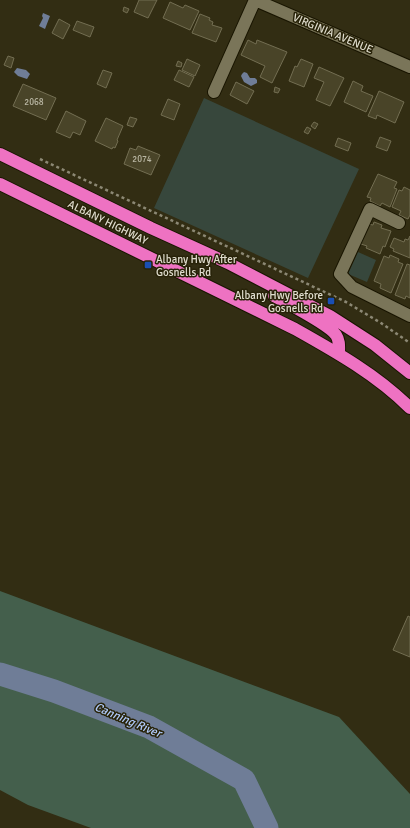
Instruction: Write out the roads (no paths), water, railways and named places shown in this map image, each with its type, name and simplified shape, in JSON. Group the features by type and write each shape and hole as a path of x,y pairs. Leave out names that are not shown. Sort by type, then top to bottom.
{"highway":[{"name":"ALBANY HIGHWAY","path":"0,154 151,228 228,263 330,316 374,345 410,374"},
{"name":"ALBANY HIGHWAY","path":"0,184 223,292 295,329 339,354 385,385 410,408"},
{"path":"228,263 246,280 304,313 332,331 339,343 339,354"}],"street":[{"name":"VIRGINIA AVENUE","path":"255,0 410,67"},
{"path":"214,92 255,0"},
{"path":"399,223 370,209 340,274 352,287 410,316"}],"water":[{"path":"43,13 50,16 45,29 39,26 43,18"},
{"path":"17,68 26,70 30,74 27,79 18,76 14,72"},
{"path":"244,72 247,73 250,78 255,78 257,83 251,86 244,82 241,76"}],"waterway":[{"name":"Canning River","path":"0,674 54,691 149,727 244,780 267,828"}],"place":[{"name":"Albany Hwy After Gosnells Rd","path":"148,265"},
{"name":"Albany Hwy Before Gosnells Rd","path":"331,301"}]}
